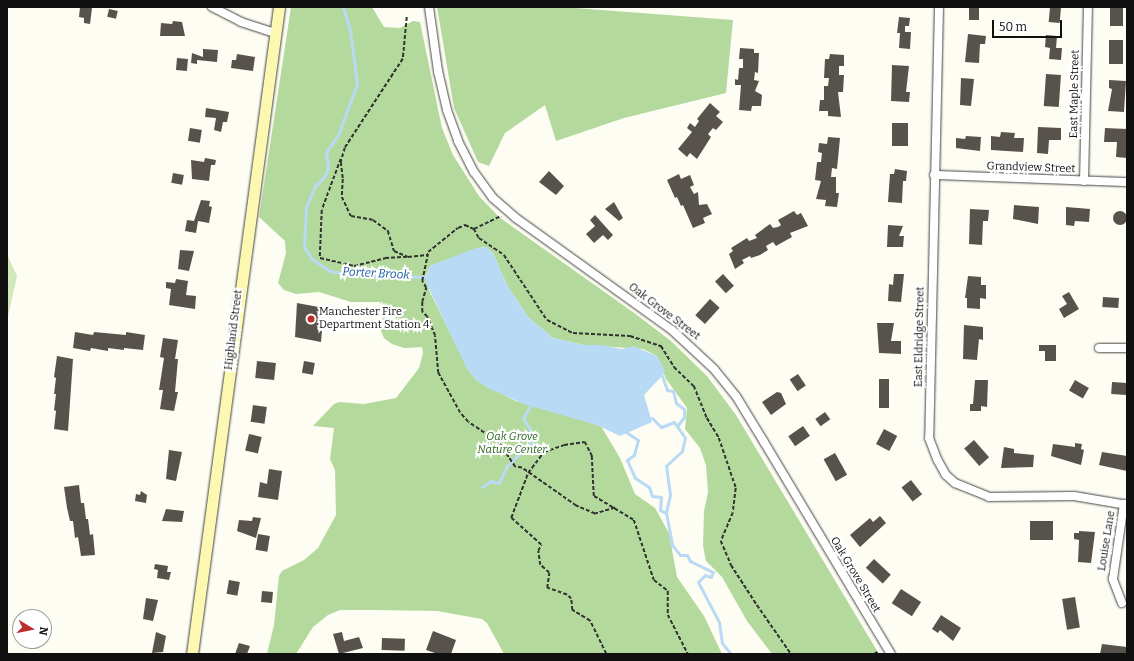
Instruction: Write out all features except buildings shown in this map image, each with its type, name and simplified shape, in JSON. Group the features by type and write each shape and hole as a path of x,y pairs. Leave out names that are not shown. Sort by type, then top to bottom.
{"main road":[{"name":"Highland Street","path":"192,654 279,7"}],"street":[{"path":"212,7 241,22 275,33"},
{"name":"Oak Grove Street","path":"429,7 438,71 458,140 474,172 493,198 508,211 672,330 714,369 736,396 891,654"},
{"name":"East Eldridge Street","path":"939,7 929,438 940,464 955,483 989,497 1074,496 1125,505"},
{"name":"East Maple Street","path":"1084,181 1088,7"},
{"name":"Grandview Street","path":"934,175 1127,182"},
{"path":"1099,348 1127,348"},
{"name":"Louise Lane","path":"1122,603 1113,578 1125,505"}],"path":[{"path":"407,17 403,59 345,148 322,210 320,258 354,266 385,258 427,255 458,228 464,225 474,229 479,238 504,255 547,320 573,333 630,336 661,346 674,367 694,386 707,418 719,438 736,488 733,513 721,541 732,565 752,598 791,654"},
{"path":"342,157 342,198 351,216 373,220 388,231 394,251 408,257"},
{"path":"474,229 508,211"},
{"path":"427,255 422,281 426,288 422,312 427,317 435,336 438,373 460,413 504,450 515,467 522,468 586,512 595,514 615,508"},
{"path":"606,654 590,621 572,610 571,599 567,595 547,588 549,572 540,565 538,551 541,545 511,518 528,473 544,452 564,445 585,442 592,456 594,496 634,520 654,580 668,591 668,615 688,654"}],"green space":[{"name":"Oak Grove Nature Center","path":"291,7 372,7 384,27 400,28 413,21 420,22 442,128 453,155 479,196 499,217 637,315 671,341 707,376 736,415 879,654 772,654 747,621 722,577 706,561 703,546 704,511 708,492 706,465 700,448 685,429 687,408 666,379 657,356 643,349 584,345 553,338 528,317 507,285 493,253 483,247 430,266 426,276 429,290 468,369 476,380 516,401 601,426 620,458 635,494 655,508 669,533 677,577 704,616 722,654 504,654 487,623 482,619 437,611 340,610 328,615 313,627 296,654 267,654 274,625 279,576 282,571 304,560 318,548 336,515 335,470 330,459 334,428 313,426 334,404 339,402 364,404 396,398 419,368 423,353 422,347 404,348 392,344 384,338 379,326 383,311 380,302 351,302 319,292 296,294 284,290 278,283 286,253 285,241 259,217"},
{"path":"437,7 562,7 733,20 726,93 624,118 556,141 545,105 505,133 489,166 478,162 454,108"},
{"path":"7,248 9,259 17,276 7,321"}],"water":[{"path":"487,247 493,253 507,285 528,317 553,338 584,345 602,345 622,349 633,346 657,356 665,370 664,374 644,395 652,422 620,436 597,425 524,404 490,389 476,380 467,369 425,280 430,266 476,248"}],"waterway":[{"name":"Porter Brook","path":"343,7 350,30 357,84 338,135 326,152 328,167 325,176 315,186 306,207 304,247 312,259 330,271 356,275 428,277"},
{"path":"662,376 667,390 673,391 676,403 684,409 684,417 678,425"},
{"path":"482,487 491,481 499,483 507,466 532,441 530,429 523,418 532,403"},
{"path":"652,418 661,427 674,422 685,438 682,451 666,466 670,495 666,513 672,545 680,555 687,555 690,561 713,572 711,577 705,575 698,582 719,622 722,643 731,654"},
{"path":"623,430 638,440 634,455 627,460 635,478 649,487 652,496 661,497 660,510 666,513"}],"place":[{"name":"Manchester Fire Department Station 4","path":"311,319"}]}
